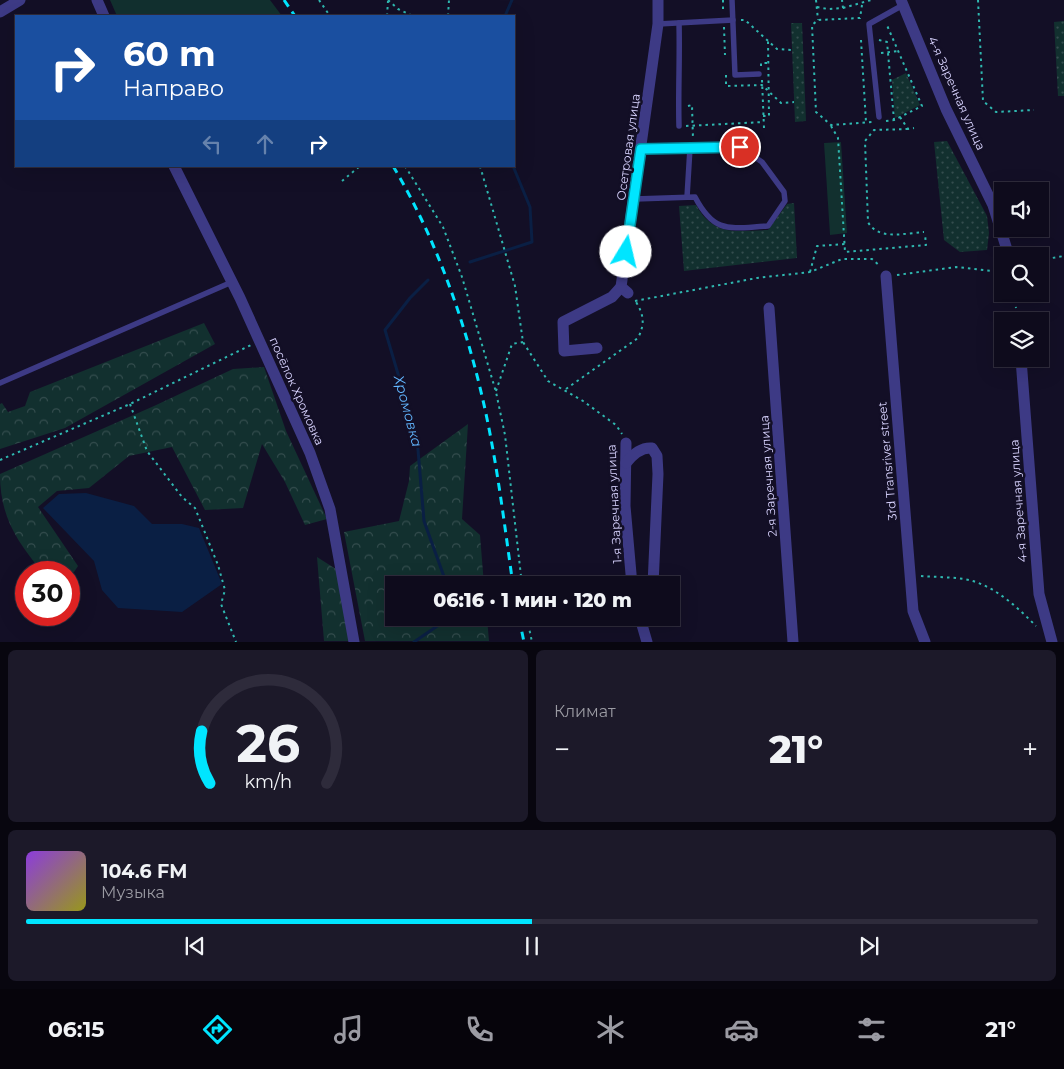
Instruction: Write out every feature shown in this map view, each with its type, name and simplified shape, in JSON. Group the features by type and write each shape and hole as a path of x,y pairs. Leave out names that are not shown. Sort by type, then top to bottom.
{"street":[{"path":"0,12 20,0"},
{"path":"97,0 104,15"},
{"name":"Осетровая улица","path":"628,294 635,199 658,24 658,0"},
{"name":"4-я Заречная улица","path":"903,2 946,109 994,205 1006,247"},
{"name":"посёлок Хромовка","path":"174,167 260,341 310,453 330,509 354,642"},
{"name":"3rd Transriver street","path":"886,276 913,611 925,642"},
{"path":"597,348 564,351 563,322 612,297 628,294"},
{"name":"2-я Заречная улица","path":"769,308 794,642"},
{"name":"4-я Заречная улица","path":"1022,367 1038,594 1052,642"},
{"name":"1-я Заречная улица","path":"626,443 625,506 631,576"},
{"path":"626,463 638,451 648,448 652,448 657,456 658,474 653,576"},
{"path":"642,626 646,641"},
{"path":"646,641 649,626"}],"lane":[{"path":"732,0 735,75 760,72"},
{"path":"879,117 874,53 869,24 903,2"},
{"path":"658,24 733,20"},
{"path":"679,23 680,64 677,75 679,126"},
{"path":"635,199 695,197 705,216 728,228 768,226 785,201 784,192 762,162 740,147 641,149"},
{"path":"687,197 690,148"},
{"path":"0,383 232,282"}],"path":[{"path":"319,0 329,15"},
{"path":"387,15 388,0"},
{"path":"388,0 398,9 411,15"},
{"path":"448,15 449,0"},
{"path":"816,0 818,20"},
{"path":"842,0 843,8"},
{"path":"817,6 828,9 843,8 871,0"},
{"path":"978,0 984,101 996,112 1034,110"},
{"path":"848,259 845,252 838,138 831,125 816,112 812,25 818,20 860,18 862,4"},
{"path":"831,125 894,120 922,106 884,16"},
{"path":"733,20 744,20 777,50 792,50"},
{"path":"870,38 887,42 894,120"},
{"path":"763,116 769,116 768,41"},
{"path":"874,53 899,51"},
{"path":"764,128 760,72 761,63 768,63"},
{"path":"762,85 781,103 794,102"},
{"path":"900,118 908,129"},
{"path":"679,126 763,122"},
{"path":"845,252 926,245 924,233 883,234 872,229 868,222 865,141 874,130 914,128"},
{"path":"342,181 359,167"},
{"path":"406,167 443,226 462,277 496,392 505,436 521,576"},
{"path":"480,167 515,286 522,342 512,344 496,392"},
{"path":"810,272 817,246 845,244"},
{"path":"1049,258 1064,256"},
{"path":"566,389 638,338 643,328 644,319 628,294 810,272 848,259 872,259 880,266 886,276 956,267 994,271"},
{"path":"0,460 130,404 260,341"},
{"name":"1-я Заречная улица","path":"522,342 545,377 566,389 616,425 626,443"},
{"path":"130,404 147,451 182,496 196,508 218,565 225,590 220,604 236,642"},
{"path":"910,576 966,579 991,589 1015,605 1036,626"},
{"path":"529,626 532,642"}],"green space":[{"path":"110,0 270,0 281,15 117,15"},
{"path":"1064,21 1064,96 1058,96 1054,22"},
{"path":"791,23 802,23 806,121 795,122"},
{"path":"906,73 920,105 895,118 892,80"},
{"path":"947,141 987,216 989,233 987,250 960,252 944,240 934,142"},
{"path":"841,142 847,233 830,235 824,143"},
{"path":"794,203 797,258 684,271 679,206 696,205 710,223 727,230 746,231 768,230 787,204"},
{"path":"204,323 215,344 65,428 0,449 0,404 2,403 8,412 25,406 30,392"},
{"path":"264,367 286,431 327,519 305,525 285,482 262,444 243,508 205,510 172,447 129,456 89,488 57,491 38,507 75,561 33,561 17,538 6,515 0,474 233,369"},
{"path":"468,424 462,519 480,535 483,576 385,576 385,626 488,626 489,641 365,641 344,532 399,521 409,481 410,466"},
{"path":"317,557 339,571 353,641 324,641"}],"water":[{"path":"86,493 134,506 152,524 182,524 199,528 222,584 182,612 118,608 102,590 94,561 43,508 59,494"}],"waterway":[{"name":"Хромовка","path":"505,15 512,0"},
{"name":"Хромовка","path":"470,262 532,242 530,207 513,167"},
{"name":"Хромовка","path":"428,280 410,298 385,330 417,438 424,521 444,576"},
{"name":"Хромовка","path":"414,642 437,626"}],"railway":[{"path":"284,0 294,15"},
{"path":"394,167 426,229 441,263 465,333 484,404 491,439 512,576"},
{"path":"521,626 524,642"}],"route":[{"path":"626,252 641,149 740,147"}]}
